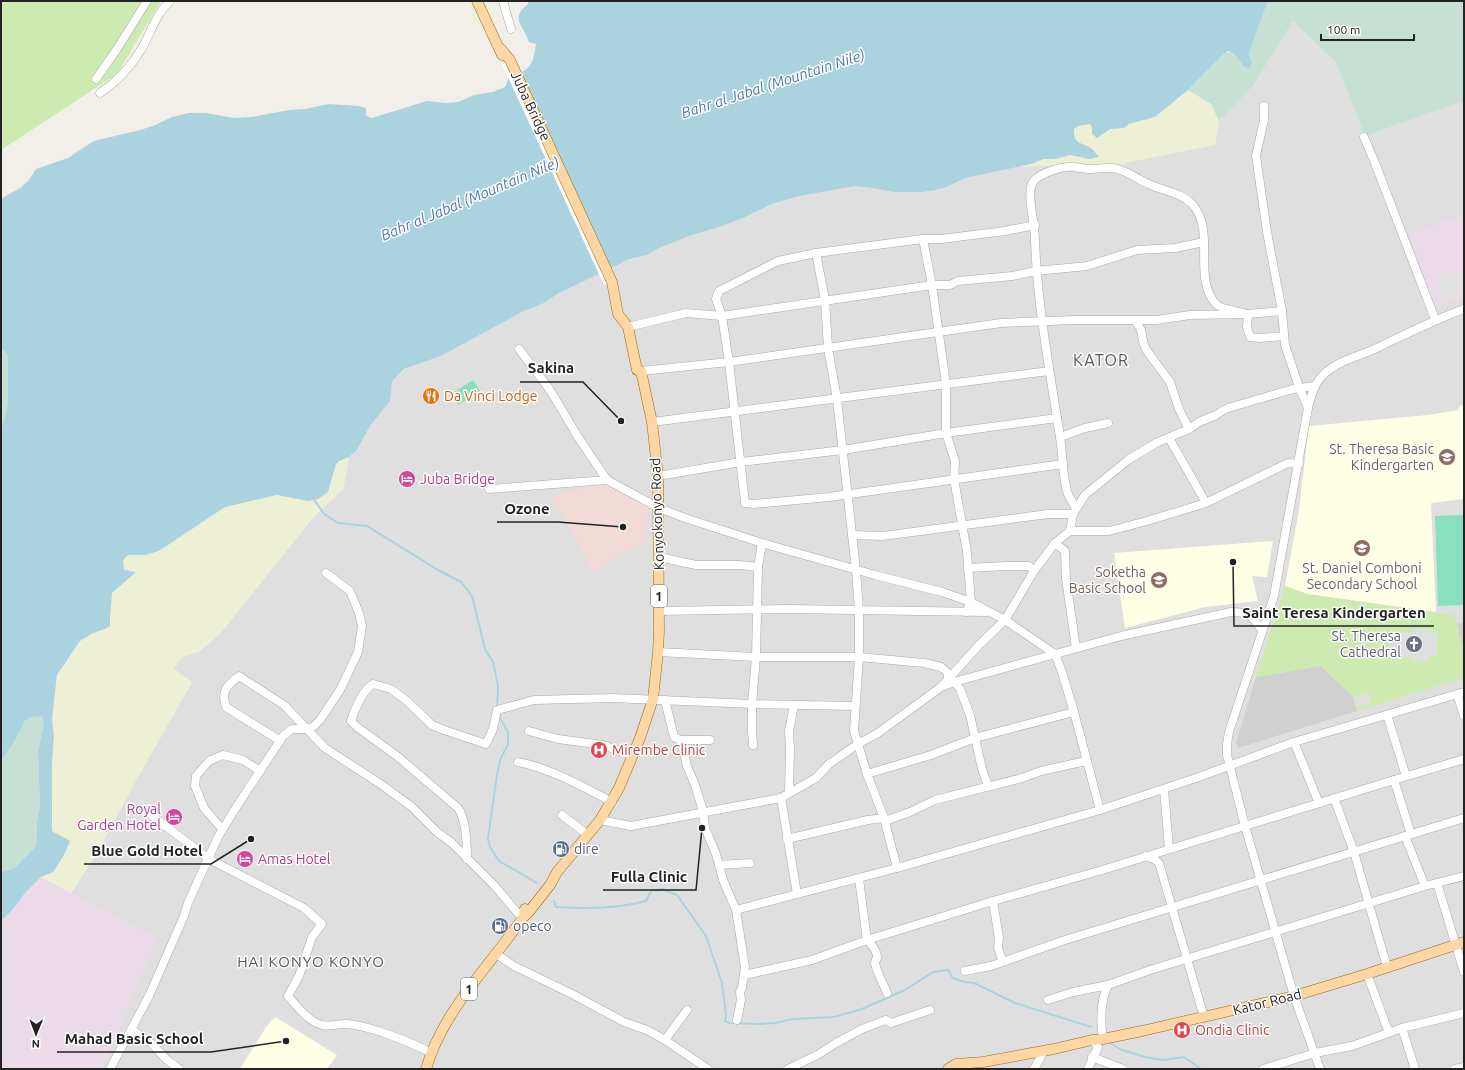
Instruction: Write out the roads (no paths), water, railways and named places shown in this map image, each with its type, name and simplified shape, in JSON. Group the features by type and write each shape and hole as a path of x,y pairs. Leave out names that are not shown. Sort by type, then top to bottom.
{"main road":[{"name":"Juba Bridge","path":"477,1 508,62 609,283"},
{"name":"Konyokonyo Road","path":"426,1069 431,1053 462,997 496,954 548,883 600,820 612,802 633,756 652,699 658,652 658,476 652,422 641,371 636,370 628,327 618,314 609,283"},
{"name":"Kator Road","path":"948,1069 956,1064 983,1062 1044,1051 1294,996 1459,943"}],"street":[{"path":"96,79 147,1"},
{"path":"100,93 115,84 122,77 142,48 162,9 170,1"},
{"path":"503,1 511,29"},
{"path":"1264,106 1264,120 1256,156 1267,232 1282,311 1285,346 1308,408"},
{"path":"1364,137 1435,320"},
{"path":"1074,511 1068,494 1063,464 1036,271 1035,225 1032,216 1030,190 1033,181 1050,171 1067,167 1087,169 1114,168 1151,185 1172,192 1191,204 1198,212 1201,220 1204,242 1204,263 1207,285 1214,300 1218,306 1248,314"},
{"path":"1035,225 941,239 923,239 816,254 778,261 719,291 716,299 722,316 729,362 745,503 748,504 848,494 1063,464"},
{"path":"923,239 932,284 946,384 946,433 955,461 954,479 963,526 968,568 971,602 966,612"},
{"path":"628,327 686,313 722,316 932,284 950,285 958,281 1012,276 1036,271 1087,266 1137,250 1175,248 1204,242"},
{"path":"816,254 825,300 828,348 837,399 856,570 859,610 859,657 854,732 867,774 885,820 897,868"},
{"path":"1320,1069 1294,996 1245,826 1227,755 1229,732 1274,596 1308,408 1315,386 1322,376 1334,366 1383,346 1435,320 1464,309"},
{"path":"641,371 729,362 1001,323 1157,320 1190,315 1248,314 1282,311"},
{"path":"1248,314 1247,327 1250,337 1260,338 1284,336"},
{"path":"1135,320 1141,330 1147,351 1170,382 1178,409 1189,429"},
{"path":"519,349 550,390 578,437 607,480 659,508 762,543 856,570 942,592 971,602 1005,620 1055,654 1074,712 1100,810"},
{"path":"652,422 1049,371"},
{"path":"1070,531 1074,511 1085,496 1128,460 1156,443 1189,429 1225,409 1299,387 1315,386"},
{"path":"658,476 741,462 842,450 946,433 1057,418"},
{"path":"1060,437 1085,428 1108,424"},
{"path":"1168,438 1206,503"},
{"path":"600,820 631,826 781,798 816,778 829,764 858,744 878,733 951,681 979,645 1005,620 1034,572 1055,543 1070,531 1110,531 1147,521 1206,503 1288,464 1299,464"},
{"path":"489,489 607,480"},
{"path":"852,535 883,536 1074,511"},
{"path":"754,745 752,731 752,704 756,657 758,567 762,543"},
{"path":"1055,543 1065,551 1066,579 1076,648"},
{"path":"659,557 696,565 740,565 758,567"},
{"path":"968,568 1028,566 1034,572"},
{"path":"110,1069 130,1029 149,996 184,916 188,903 222,829 279,740 292,729 308,729 320,720 340,690 358,652 362,632 359,613 350,591 326,573"},
{"path":"659,611 673,612 757,609 988,612"},
{"path":"951,681 1121,636 1231,612 1244,612 1254,618 1262,630"},
{"path":"658,652 756,657 859,657 917,662 941,667 948,673 951,681 960,689 970,714 982,769 988,786"},
{"path":"279,740 226,707 223,698 224,690 239,676 284,706 325,748 382,785 412,807 437,832 452,843 508,900 526,912"},
{"path":"467,859 467,846 462,816 458,808 397,756 351,720 368,687 373,684 391,689 407,701 432,725 486,744 493,729 497,710 534,700 613,698 752,704 855,706"},
{"path":"736,910 859,879 1100,810 1230,766 1294,742 1461,693 1464,716"},
{"path":"665,700 674,737 680,740 710,740"},
{"path":"789,793 789,731 794,705"},
{"path":"867,774 931,755 975,738 1074,712"},
{"path":"1386,715 1406,776"},
{"path":"529,731 558,738 603,745 633,756"},
{"path":"680,740 687,766 695,785 703,812 705,828 715,851 723,880 736,910 745,967 740,992 741,1000 737,1020"},
{"path":"1294,742 1319,803"},
{"path":"222,829 204,808 195,786 196,776 209,761 223,755 243,760 260,771"},
{"path":"744,975 812,960 867,940 993,901 1167,850 1464,759"},
{"path":"787,839 868,820 885,820 910,812 936,800 1086,760"},
{"path":"518,762 540,768 612,802"},
{"path":"1394,780 1408,835 1425,886"},
{"path":"1159,863 1163,860 1167,850 1164,789"},
{"path":"781,798 797,894"},
{"path":"1334,798 1354,852 1387,967"},
{"path":"151,815 209,859 304,908 322,924 312,937 299,976 288,996 308,1018 323,1025 347,1024 366,1028 401,1039 431,1053"},
{"path":"562,815 588,835"},
{"path":"965,971 979,969 1003,962 1065,940 1464,818"},
{"path":"1146,856 1159,863 1204,1017"},
{"path":"719,865 750,863"},
{"path":"1048,1000 1073,992 1108,985 1150,970 1425,886 1464,876"},
{"path":"859,879 867,940 876,954 877,957 875,963 887,993"},
{"path":"1437,883 1459,943 1464,972"},
{"path":"993,901 999,938 998,948 1003,962"},
{"path":"496,954 514,966 572,994 624,1022 647,1030 665,1040 708,1069"},
{"path":"1366,974 1389,1032"},
{"path":"1103,1039 1101,1028 1102,1002 1108,985"},
{"path":"665,1040 687,1010"},
{"path":"788,1069 819,1054 862,1029 886,1020 892,1023 930,1010"},
{"path":"1263,1069 1315,1053 1352,1046 1402,1028 1464,1013"},
{"path":"1402,1028 1416,1069"},
{"path":"130,1029 151,1043 166,1059 179,1069"},
{"path":"1088,1069 1092,1057 1098,1047 1092,1040"},
{"path":"1034,1069 1044,1051"},
{"path":"1092,1057 1123,1069"},
{"path":"1455,1069 1464,1066"}],"water":[{"name":"Bahr al Jabal (Mountain Nile)","path":"528,1 1268,1 1249,53 1252,62 1250,68 1244,67 1234,54 1229,51 1225,53 1188,90 1155,117 1129,124 1124,128 1110,129 1097,138 1092,134 1090,124 1078,126 1074,129 1075,138 1077,141 1092,149 1099,157 1089,159 1070,155 1056,159 1044,159 1031,164 965,178 947,187 923,192 893,192 855,186 800,196 772,204 743,218 689,236 657,249 647,255 626,260 559,293 544,303 522,312 441,356 404,369 392,382 390,401 370,426 357,450 349,457 339,461 336,464 328,492 318,499 308,501 277,495 225,507 159,551 145,555 128,555 123,560 124,570 136,572 112,593 110,626 93,633 80,641 57,675 52,719 54,736 52,763 52,831 70,841 64,855 53,872 41,877 1,921 1,872 14,868 36,846 37,822 40,806 38,752 44,723 41,716 31,717 25,721 11,747 1,761 1,427 8,403 8,356 4,350 1,349 1,199 20,188 28,181 36,169 68,158 94,141 140,130 172,117 189,113 206,113 234,118 252,117 329,104 359,106 366,108 366,116 372,118 427,101 447,103 458,102 474,95 493,92 505,87 509,77 527,69 532,63 536,44 529,42 519,18 519,14 528,4"}],"waterway":[{"path":"313,498 324,514 338,523 367,526 438,570 461,582 472,596 485,649 493,662 498,686 497,708"},
{"path":"499,716 508,732 508,744 501,758 497,774 488,839 490,847 499,861 537,883"},
{"path":"554,901 556,907 602,908 624,906 646,901 651,891 662,889 677,895 706,936 722,983 726,1015 725,1021 729,1023 760,1024 775,1023 793,1019 834,1017 862,1009 905,990 933,972 948,970 953,978 964,982 974,983 1015,1003 1091,1027"},
{"path":"1108,1042 1122,1050 1145,1057 1163,1060 1184,1057 1201,1069"}],"place":[{"name":"Da Vinci Lodge","path":"431,396"},
{"name":"Sakina","path":"621,421"},
{"name":"St. Theresa Basic Kindergarten","path":"1447,457"},
{"name":"Juba Bridge","path":"407,479"},
{"name":"Ozone","path":"623,527"},
{"name":"St. Daniel Comboni Secondary School","path":"1362,548"},
{"name":"Saint Teresa Kindergarten","path":"1233,562"},
{"name":"Soketha Basic School","path":"1159,580"},
{"name":"St. Theresa Cathedral","path":"1414,644"},
{"name":"Mirembe Clinic","path":"599,750"},
{"name":"Royal Garden Hotel","path":"174,817"},
{"name":"Fulla Clinic","path":"702,828"},
{"name":"Blue Gold Hotel","path":"251,839"},
{"name":"dire","path":"561,849"},
{"name":"Amas Hotel","path":"245,859"},
{"name":"opeco","path":"500,926"},
{"name":"Ondia Clinic","path":"1182,1030"},
{"name":"Mahad Basic School","path":"286,1041"}],"district":[{"name":"KATOR","path":"1101,360"},
{"name":"HAI KONYO KONYO","path":"311,962"}]}
